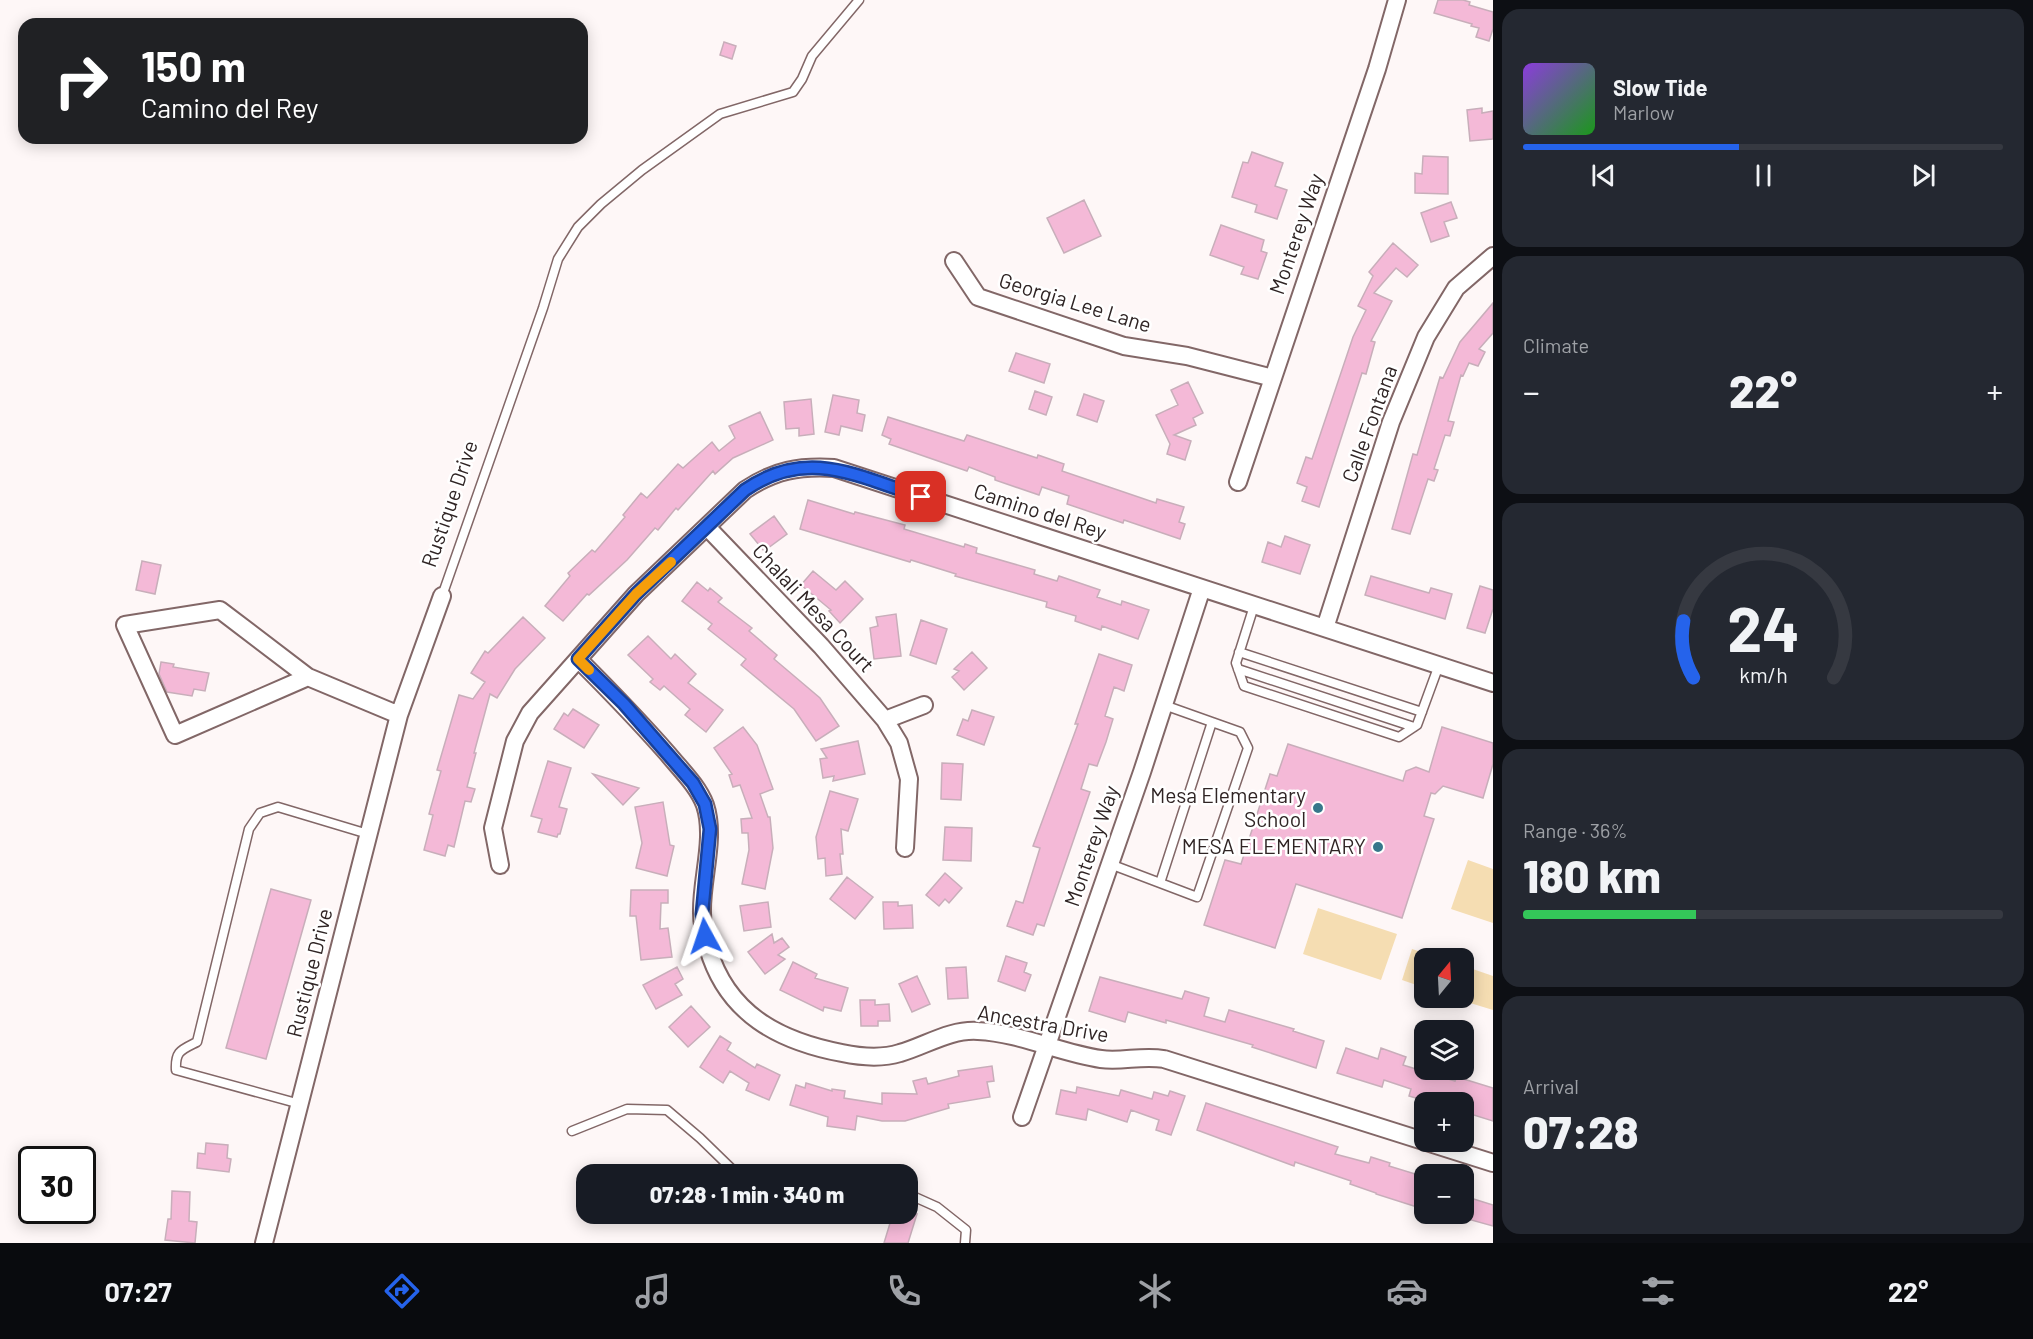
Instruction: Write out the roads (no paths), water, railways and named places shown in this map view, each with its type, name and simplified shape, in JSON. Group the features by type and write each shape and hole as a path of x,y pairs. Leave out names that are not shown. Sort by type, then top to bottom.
{"street":[{"name":"Monterey Way","path":"1238,482 1377,69 1397,0"},
{"name":"Calle Fontana","path":"1324,628 1391,422 1426,338 1456,288 1493,256"},
{"name":"Georgia Lee Lane","path":"954,261 978,297 1124,346 1187,356 1272,378"},
{"name":"Camino del Rey","path":"500,865 493,828 515,741 530,713 636,594 745,490 779,472 806,466 834,468 1493,683"},
{"name":"Chalali Mesa Court","path":"707,527 821,646 885,720 899,743 909,779 905,848"},
{"name":"Monterey Way","path":"1022,1117 1110,864 1202,588"},
{"name":"Rustique Drive","path":"264,1243 399,715 442,596"},
{"path":"308,677 175,735 126,625 220,610 308,677 399,715"},
{"name":"Ancestra Drive","path":"578,659 639,722 693,783 705,804 710,829 702,914 714,969 729,994 750,1015 777,1032 806,1045 872,1058 899,1054 942,1037 977,1031 1004,1035 1104,1060 1139,1057 1164,1059 1493,1163"},
{"path":"885,720 924,705"}],"lane":[{"name":"Rustique Drive","path":"442,596 558,259 578,227 601,204 642,170 720,114 793,92 802,80 812,56 859,0"},
{"path":"1254,606 1236,663 1244,686 1399,737 1417,725 1439,665"},
{"path":"1239,652 1422,712"},
{"path":"1238,669 1414,727"},
{"path":"1110,864 1197,897 1248,748 1240,732 1164,705"},
{"path":"1160,883 1212,722"},
{"path":"300,1104 176,1070 175,1059 180,1051 197,1042 249,829 260,813 278,807 369,834"},
{"path":"572,1131 627,1109 667,1110 727,1164"},
{"path":"918,1198 938,1207 966,1230 965,1243"}],"place":[{"name":"Mesa Elementary School","path":"1318,808"},
{"name":"MESA ELEMENTARY","path":"1378,847"}]}
